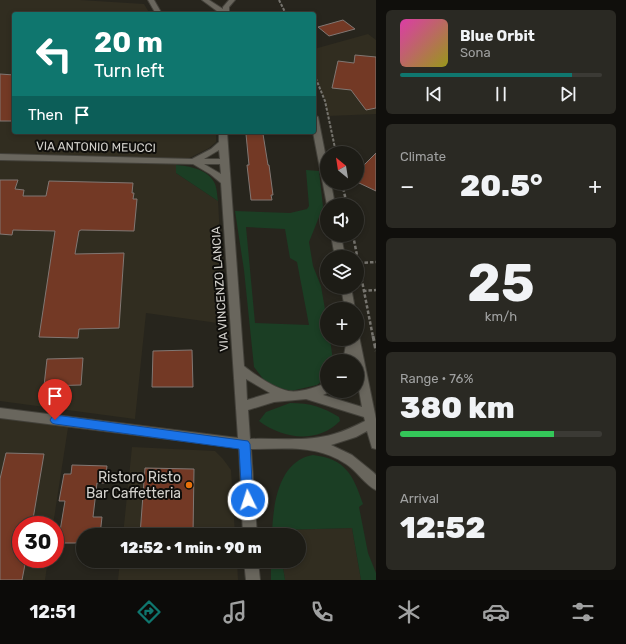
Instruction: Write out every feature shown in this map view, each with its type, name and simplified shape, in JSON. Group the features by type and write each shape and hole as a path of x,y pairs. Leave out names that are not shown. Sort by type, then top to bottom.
{"street":[{"path":"158,12 152,2 160,0"},
{"path":"205,0 223,12"},
{"path":"226,12 226,7 232,0"},
{"path":"316,127 330,198"},
{"name":"VIA VINCENZO LANCIA","path":"223,134 225,182 250,528"},
{"name":"VIA ANTONIO MEUCCI","path":"191,162 214,151 223,143"},
{"name":"VIA ANTONIO MEUCCI","path":"0,157 224,162"},
{"name":"VIA ANTONIO MEUCCI","path":"191,162 213,172 225,182"},
{"path":"357,346 376,444"},
{"path":"239,368 264,386 286,395"},
{"path":"242,407 265,398 286,395 306,395 320,391"},
{"path":"306,395 370,419"},
{"path":"0,413 244,444 307,443 332,440 352,433 370,419"},
{"path":"307,443 348,457 361,467 376,484"},
{"path":"251,568 252,580"}],"path":[{"path":"279,0 285,12"},
{"path":"316,79 325,101 335,146"},
{"path":"364,263 376,262"},
{"path":"364,291 376,290"},
{"path":"364,294 376,351"}],"shaded area":[{"path":"0,0 80,0 144,4 149,12 12,12 12,134 216,134 216,142 209,148 176,165 176,173 218,201 225,324 146,313 135,419 0,401"},
{"path":"368,34 376,40 376,114 328,116 325,101 316,79 316,48"},
{"path":"0,413 69,421 54,516 12,516 12,568 47,568 45,580 0,580"},
{"path":"132,447 215,451 231,470 235,528 124,528"},
{"path":"352,528 361,580 285,580 283,568 306,568 306,529"},
{"path":"119,568 237,568 238,580 118,580"}],"green space":[{"path":"176,165 192,167 207,174 215,184 218,201 176,173"},
{"path":"306,170 319,171 322,198 320,198 320,214 309,242 313,266 320,284 320,294 322,294 324,302 320,302 320,346 331,346 332,354 320,354 320,383 317,385 291,391 277,387 264,380 254,367 244,270 235,211 290,213 307,209 309,206","holes":["246,227 285,229 290,258 297,262 309,325 255,323"]},
{"path":"290,403 322,408 339,417 340,421 321,433 311,436 300,436 279,432 259,421 266,412"},
{"path":"313,455 324,457 333,460 347,470 356,485 363,504 359,507 368,553 376,573 376,580 361,580 352,528 306,529 306,528 273,528 276,498 280,486 285,475 292,466 301,459"},
{"path":"271,568 283,568 285,580 271,580"}],"building":[{"path":"343,20 355,29 329,36 318,27"},
{"path":"355,55 376,57 376,108 366,110 351,90 332,88 338,61 354,63"},
{"path":"0,74 12,75 12,121 0,121"},
{"path":"246,134 263,134 269,165 273,195 271,195 272,200 251,200 247,165 249,165"},
{"path":"376,153 376,191 364,185 364,165"},
{"path":"0,180 18,180 15,189 24,190 23,196 46,196 49,181 133,183 133,199 137,199 134,231 81,230 79,231 75,254 124,253 119,328 79,329 78,338 39,337 55,231 13,230 12,235 0,234"},
{"path":"192,350 193,387 152,387 153,351"},
{"path":"83,358 81,385 44,386 47,359"},
{"path":"6,453 44,454 34,516 12,516 12,568 24,568 22,580 0,580 0,479"},
{"path":"72,465 107,466 105,483 97,483 93,517 102,517 101,528 76,528 76,543 64,543 64,516 62,516 65,501 59,501 64,474 71,474"},
{"path":"145,468 194,469 193,528 141,528"}],"place":[{"name":"Ristoro Risto Bar Caffetteria","path":"189,485"}],"route":[{"path":"55,420 244,444 248,500"}]}
